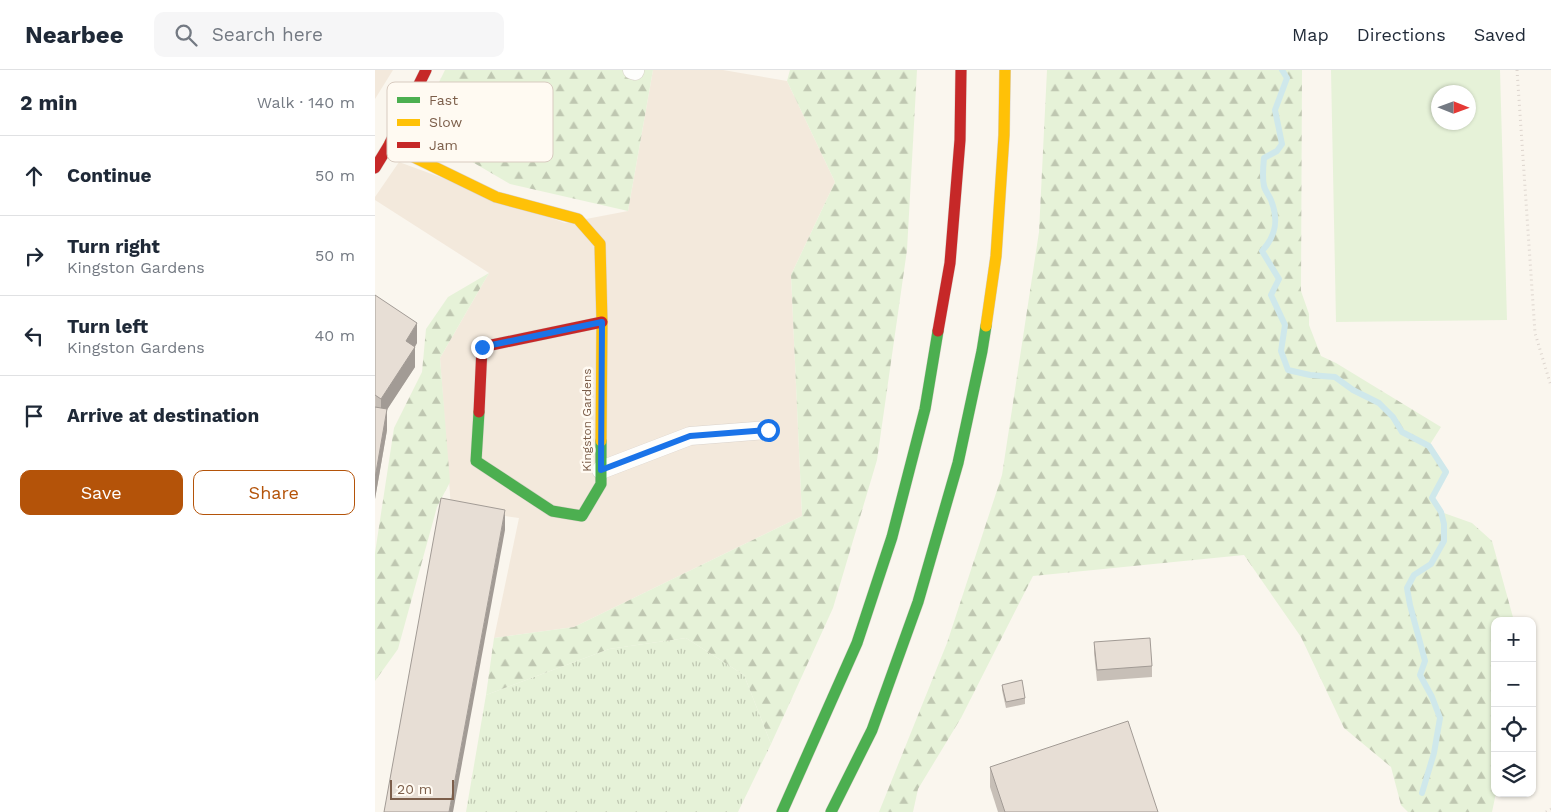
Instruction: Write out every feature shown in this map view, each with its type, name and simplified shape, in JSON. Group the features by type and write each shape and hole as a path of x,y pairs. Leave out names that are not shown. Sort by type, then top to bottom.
{"main road":[{"path":"420,82 426,70"},
{"path":"782,812 857,643 892,538 925,409 950,263 960,140 961,70"},
{"path":"831,812 872,730 919,602 958,463 982,352 996,256 1004,135 1005,70"},
{"path":"375,168 387,148"},
{"name":"Kingston Gardens","path":"424,162 496,197 578,219 600,244 602,322 601,484 582,516 552,511 476,462 482,347 602,322"}],"street":[{"path":"601,470 690,436 768,430"}],"path":[{"path":"1517,70 1535,334 1551,386"},
{"path":"1546,812 1551,808"}],"shaded area":[{"path":"375,70 393,70 375,99"},
{"path":"653,70 723,70 787,81 835,182 791,275 802,516 574,627 494,638 519,518 451,508 440,358 489,273 375,200 375,197 399,162 565,223 628,211"}],"green space":[{"path":"445,70 653,70 628,211 510,184 472,162 553,162 553,82 439,82"},
{"path":"790,70 917,70 907,250 877,460 833,608 771,744 744,675 686,638 609,649 486,695 494,638 574,627 802,516 791,275 835,182 787,81"},
{"path":"1047,70 1302,70 1301,291 1309,314 1309,325 1321,356 1336,363 1441,427 1429,446 1446,472 1432,498 1441,512 1472,523 1492,541 1513,617 1491,617 1491,797 1495,797 1492,812 1408,812 1401,805 1391,767 1344,728 1301,637 1244,555 1033,576 961,718 918,789 913,812 879,812 947,643 1002,475 1039,232"},
{"path":"1331,70 1500,70 1507,320 1336,322"},
{"path":"489,273 440,358 450,482 437,507 398,649 375,681 375,553 394,428 422,372 426,329 448,297"},
{"path":"686,638 744,675 771,744 738,812 466,812 486,695 609,649"}],"building":[{"path":"375,295 417,323 406,341 415,347 381,399 375,395"},
{"path":"375,407 387,409 375,478"},
{"path":"441,498 505,510 449,812 384,812"},
{"path":"1150,638 1152,666 1097,670 1094,642"},
{"path":"1022,680 1025,698 1006,702 1002,685"},
{"path":"1128,721 1158,812 1005,812 990,767"}],"waterway":[{"path":"1282,70 1287,78 1275,110 1282,144 1277,151 1264,158 1263,169 1265,190 1271,200 1275,214 1275,227 1270,240 1262,251 1279,279 1271,295 1285,325 1281,351 1288,370 1310,375 1335,377 1353,390 1379,403 1393,417 1402,432 1429,446 1446,472 1432,498 1441,512 1444,524 1444,541 1431,564 1414,575 1407,588 1425,661 1420,675 1432,697 1440,718 1434,753 1422,793"}],"traffic: fast":[{"path":"831,812 872,730 918,602 958,463 986,326"},
{"path":"782,812 857,643 892,537 925,409 938,331"},
{"path":"479,412 476,461 552,511 582,516 601,484 601,441"}],"traffic: slow":[{"path":"986,326 996,256 1004,135 1005,70"},
{"path":"424,162 496,197 578,219 600,244 602,322 601,441"}],"traffic: jam":[{"path":"420,82 426,70"},
{"path":"938,331 950,263 960,140 961,70"},
{"path":"375,168 387,148"},
{"path":"479,412 482,347 602,322"}],"route":[{"path":"482,347 602,322 601,470 690,436 768,430"}]}
